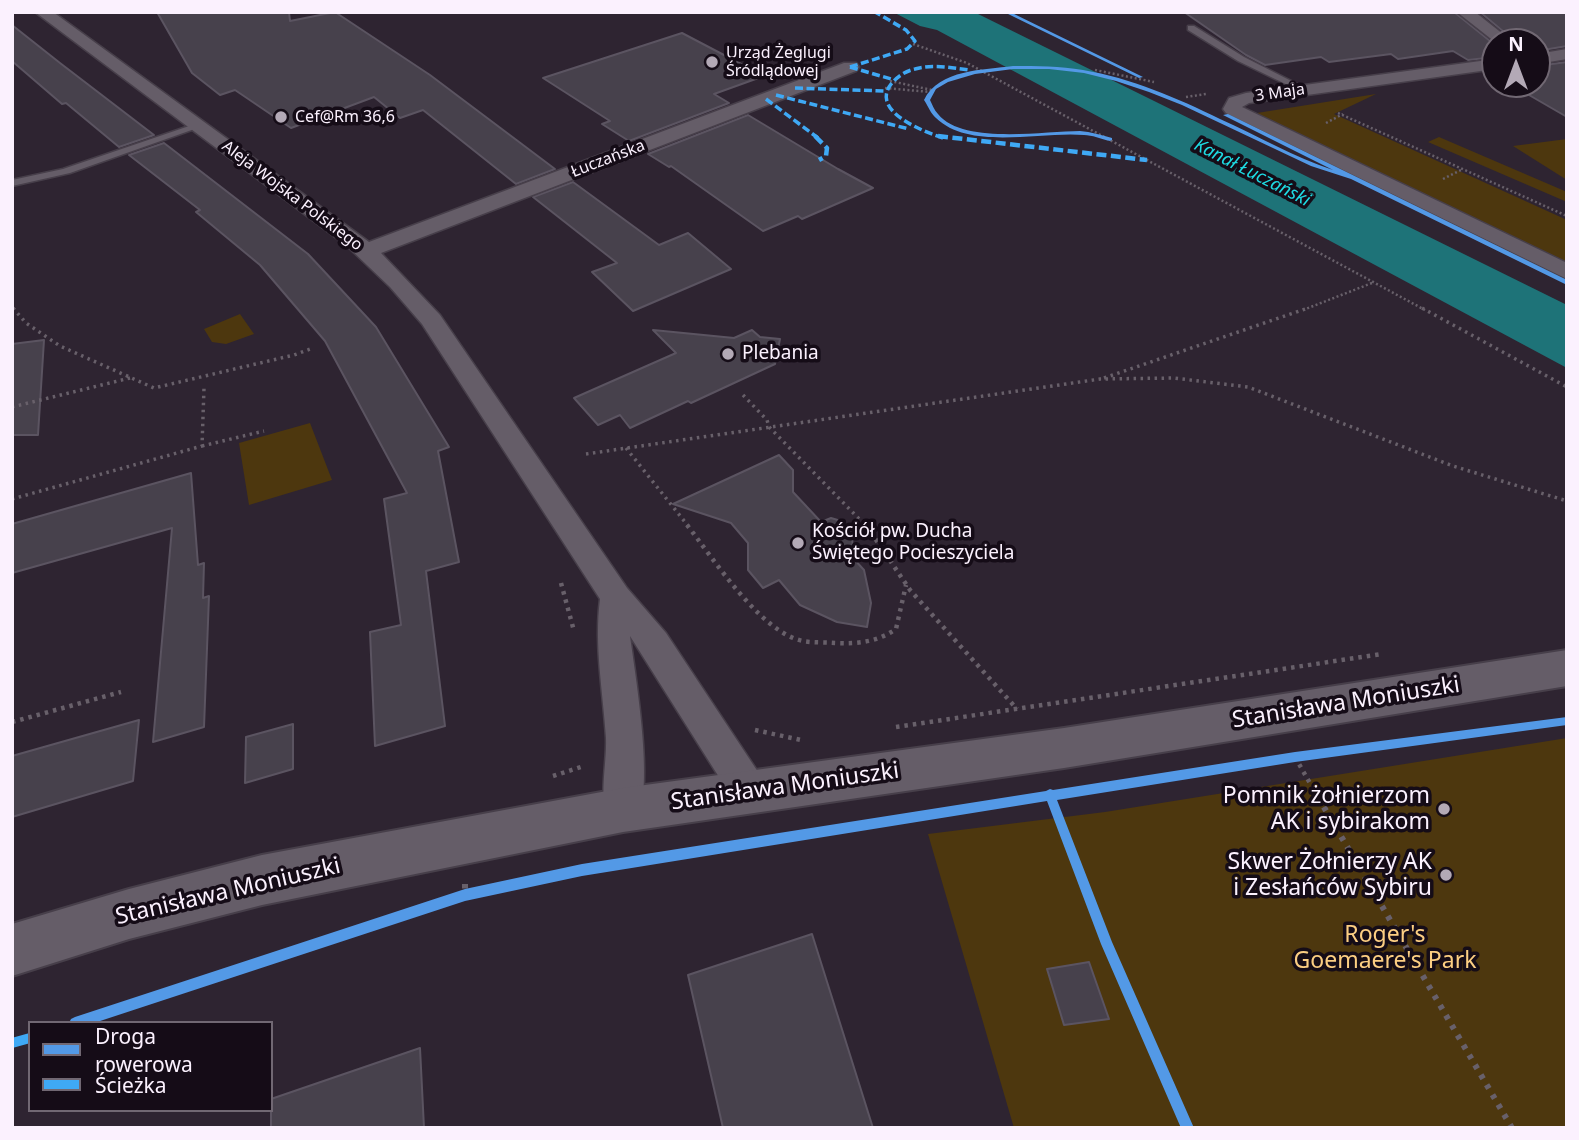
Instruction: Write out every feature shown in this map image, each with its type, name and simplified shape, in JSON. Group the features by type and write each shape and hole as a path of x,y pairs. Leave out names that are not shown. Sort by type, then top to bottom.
{"street":[{"name":"Aleja Wojska Polskiego","path":"43,12 366,251 431,320 616,597 639,620 665,656 749,791"},
{"path":"1465,12 1486,28"},
{"name":"3 Maja","path":"1481,66 1246,98 1232,105 1237,114 1567,272"},
{"name":"Łuczańska","path":"366,251 849,67"},
{"path":"616,597 613,628 624,741 624,810"},
{"name":"Stanisława Moniuszki","path":"12,950 129,914 262,880 624,810 1034,752 1567,668"}],"lane":[{"path":"1191,29 1241,59 1305,90"},
{"path":"12,183 66,171 198,126"}],"path":[{"path":"914,44 967,63 1010,85 1567,387"},
{"path":"1095,70 1154,82"},
{"path":"885,88 931,91 890,81"},
{"path":"1332,110 1567,216"},
{"path":"1435,182 1463,169"},
{"path":"1100,379 1271,323 1372,283"},
{"path":"12,307 26,323 60,346 154,388 294,355 313,348"},
{"path":"586,454 1100,379 1165,376 1213,380 1248,387 1453,466 1567,501"},
{"path":"12,407 132,377"},
{"path":"202,446 204,388"},
{"path":"743,396 767,420 769,427 867,526 906,584 1017,709 1034,752"},
{"path":"12,499 264,431"},
{"path":"626,448 739,590 772,626 801,641 854,644 882,639 896,629 906,584"},
{"path":"560,581 566,594 575,637"},
{"path":"895,727 1389,653"},
{"path":"12,722 121,692"},
{"path":"748,727 780,738 800,741 813,739"},
{"path":"552,777 586,765 590,756"},
{"path":"1295,757 1512,1128"}],"green space":[{"path":"1376,94 1334,114 1567,220 1567,266 1258,117 1257,113"},
{"path":"1439,137 1567,192 1567,202 1428,142"},
{"path":"1567,139 1567,180 1513,146"},
{"path":"240,314 254,334 226,344 212,342 204,329"},
{"path":"310,423 332,480 249,505 239,443"},
{"name":"Roger's Goemaere's Park","path":"1567,738 1567,1128 1014,1128 928,834 1105,812"}],"water":[{"name":"Kanał Łuczański","path":"893,12 974,12 1567,305 1567,368 937,30 920,26"}],"building":[{"path":"157,12 289,12 290,21 335,12 430,75 555,169 516,184 423,110 400,118 374,97 291,128 235,90 220,95 192,73"},
{"path":"1184,12 1454,12 1481,34 1481,59 1468,60 1453,51 1398,59 1391,54 1329,62 1321,57 1265,65"},
{"path":"1480,12 1567,12 1567,46 1551,49 1551,28 1499,28"},
{"path":"12,25 154,135 119,147 66,103 62,104 12,61"},
{"path":"682,33 764,76 714,94 729,103 629,141 602,124 610,121 543,78"},
{"path":"1567,62 1567,117 1534,98 1551,98 1551,64"},
{"path":"748,115 873,188 802,219 798,216 763,231 671,166 648,154"},
{"path":"164,143 308,254 376,327 449,447 438,451 459,562 426,571 445,726 375,746 370,632 401,625 384,499 407,493 325,341 260,265 196,212 200,210 129,155"},
{"path":"573,182 659,245 688,233 731,269 633,311 592,272 617,263 533,197"},
{"path":"653,330 734,338 752,330 760,337 780,339 775,364 630,428 620,415 598,425 574,398 676,353"},
{"path":"44,340 38,435 12,435 12,344"},
{"name":"Kościół pw. Ducha Świętego Pocieszyciela","path":"779,455 793,470 793,492 821,522 831,518 841,521 852,532 853,558 864,570 871,603 867,627 837,622 800,605 779,580 763,588 748,570 748,543 731,523 673,504"},
{"path":"191,473 198,565 204,563 203,598 209,596 204,727 153,742 172,528 12,573 12,524"},
{"path":"139,720 133,781 12,817 12,756"},
{"path":"293,724 293,769 245,783 246,737"},
{"path":"812,934 873,1128 723,1128 688,975"},
{"path":"1089,962 1109,1019 1064,1025 1047,969"},
{"path":"420,1048 424,1128 271,1128 273,1098"}],"marked path":[{"path":"850,67 907,49 915,41 906,30 875,12"},
{"path":"970,70 940,66 915,68 898,76 888,87 887,101 896,115 915,128 946,139 1147,160"},
{"path":"850,67 891,79"},
{"path":"795,88 885,91"},
{"path":"776,95 909,129"},
{"path":"766,99 823,142 827,148 826,156 819,160"},
{"path":"12,1043 28,1039"}],"cycle path":[{"path":"1006,12 1141,77"},
{"path":"1110,139 1083,133 1021,136 973,133 952,127 936,117 927,100 934,88 940,84 975,73 1013,68 1084,72 1118,80 1184,104 1326,170 1353,178 1226,115"},
{"path":"1353,178 1567,283"},
{"path":"81,1021 465,895 582,870 1295,757 1567,721"},
{"path":"1050,794 1107,944 1188,1128"}],"place":[{"name":"Urząd Żeglugi Śródlądowej","path":"712,62"},
{"name":"Cef@Rm 36,6","path":"281,117"},
{"name":"Plebania","path":"728,354"},
{"name":"Kościół pw. Ducha Świętego Pocieszyciela","path":"798,543"},
{"name":"Pomnik żołnierzom AK i sybirakom","path":"1444,809"},
{"name":"Skwer Żołnierzy AK i Zesłańców Sybiru","path":"1446,875"}]}
